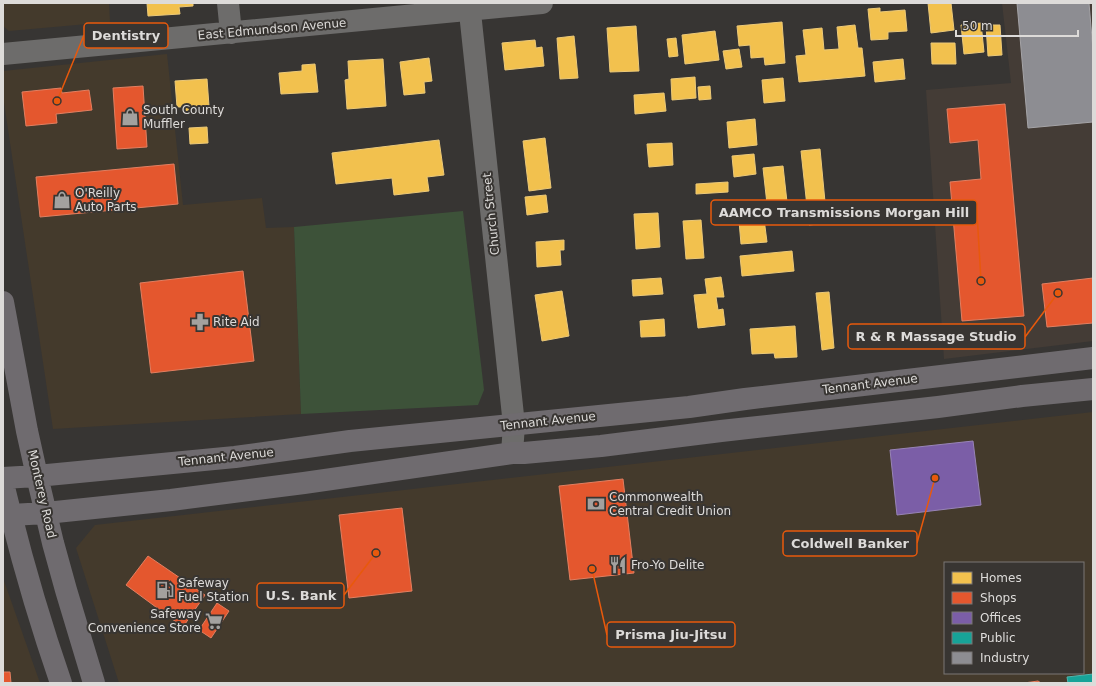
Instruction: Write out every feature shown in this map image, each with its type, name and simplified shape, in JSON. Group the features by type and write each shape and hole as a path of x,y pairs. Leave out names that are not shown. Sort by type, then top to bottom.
{"main road":[{"name":"Monterey Road","path":"3,302 37,476 68,597 94,683"},
{"name":"Tennant Avenue","path":"3,478 235,457 350,441 689,407 744,399 1093,358"},
{"path":"7,515 46,513 171,500 518,453 601,446 1022,396 1093,389"},
{"path":"3,483 7,515 61,683"}],"street":[{"path":"228,3 231,33"},
{"name":"East Edmundson Avenue","path":"3,54 231,33 469,6 542,3"},
{"name":"Church Street","path":"469,6 518,453"}],"shaded area":[{"path":"3,3 109,3 110,22 9,31 3,26"},
{"path":"1002,3 1093,3 1093,341 944,359 926,90 1011,83"},
{"path":"167,54 183,205 262,198 266,228 294,227 301,414 53,429 3,96 3,71"},
{"path":"1093,412 1093,683 119,683 76,548 95,525"},
{"path":"3,578 40,683 3,683"}],"green space":[{"path":"463,211 484,390 478,405 301,414 294,227"}],"building: Homes":[{"path":"147,3 193,3 193,6 179,7 180,14 148,16"},
{"path":"928,3 951,3 954,30 931,33"},
{"path":"880,8 880,12 905,10 907,31 888,32 888,39 871,40 868,9"},
{"path":"782,22 785,63 765,65 764,57 751,58 750,45 739,46 737,26"},
{"path":"981,23 984,52 964,54 961,25"},
{"path":"855,25 858,48 862,48 865,76 799,82 796,56 806,55 803,30 822,28 824,50 839,49 837,27"},
{"path":"986,25 1000,25 1002,55 988,56"},
{"path":"636,26 639,71 610,72 607,28"},
{"path":"715,31 719,60 685,64 682,35"},
{"path":"574,36 578,78 560,79 557,38"},
{"path":"676,38 678,56 669,57 667,39"},
{"path":"535,40 536,48 542,47 544,66 505,70 502,43"},
{"path":"931,43 955,43 956,64 932,64"},
{"path":"739,49 742,67 726,69 723,51"},
{"path":"429,58 432,81 424,82 425,93 404,95 400,62"},
{"path":"383,59 386,106 347,109 345,80 349,79 348,61"},
{"path":"903,59 905,79 875,82 873,62"},
{"path":"315,64 318,92 281,94 279,73 302,71 302,65"},
{"path":"695,77 696,98 672,100 671,79"},
{"path":"783,78 785,101 764,103 762,80"},
{"path":"207,79 209,106 196,106 197,111 185,111 185,107 177,107 175,81"},
{"path":"710,86 711,99 699,100 698,87"},
{"path":"664,93 666,111 635,114 634,95"},
{"path":"755,119 757,145 729,148 727,122"},
{"path":"207,127 208,143 190,144 189,128"},
{"path":"545,138 551,188 529,191 523,141"},
{"path":"439,140 444,175 427,177 429,191 394,195 392,178 336,184 332,153"},
{"path":"672,143 673,165 649,167 647,144"},
{"path":"820,149 827,223 809,225 801,151"},
{"path":"754,154 756,174 734,177 732,156"},
{"path":"783,166 787,202 767,204 763,168"},
{"path":"728,182 728,192 696,194 696,184"},
{"path":"546,195 548,212 527,215 525,197"},
{"path":"658,213 660,247 636,249 634,214"},
{"path":"764,219 767,242 741,244 739,221"},
{"path":"701,220 704,258 686,259 683,221"},
{"path":"564,240 564,250 560,250 561,265 537,267 536,242"},
{"path":"792,251 794,271 742,276 740,256"},
{"path":"721,277 724,297 716,297 718,310 723,309 725,325 698,328 694,295 707,294 705,279"},
{"path":"661,278 663,294 633,296 632,280"},
{"path":"562,291 569,336 542,341 535,295"},
{"path":"829,292 834,348 822,350 816,293"},
{"path":"664,319 665,336 641,337 640,321"},
{"path":"795,326 797,357 775,358 774,353 752,354 750,329"}],"building: Shops":[{"name":"South County Muffler","path":"143,86 147,147 117,149 113,88"},
{"path":"61,88 62,93 89,90 92,110 56,114 57,123 26,126 22,92"},
{"path":"1005,104 1024,316 962,321 950,182 981,179 978,140 950,143 947,109"},
{"path":"174,164 178,204 40,217 36,177"},
{"path":"243,271 254,361 151,373 140,283"},
{"path":"1093,278 1093,323 1047,327 1042,284"},
{"path":"623,479 634,573 570,580 559,486"},
{"path":"402,508 412,591 349,598 339,515"},
{"name":"Safeway Fuel Station","path":"148,556 205,595 183,627 126,585"},
{"name":"Safeway Convenience Store","path":"217,603 229,611 211,638 199,630"},
{"path":"3,672 10,672 11,683 3,683"},
{"path":"1038,681 1041,683 1024,683"}],"building: Offices":[{"path":"973,441 981,505 897,515 890,450"}],"building: Public":[{"path":"1093,674 1093,683 1068,683 1067,677"}],"building: Industry":[{"path":"1017,3 1089,3 1093,50 1093,122 1028,128"}],"place":[{"name":"Dentistry","path":"57,101"},
{"name":"South County Muffler","path":"130,117"},
{"name":"O'Reilly Auto Parts","path":"62,200"},
{"name":"AAMCO Transmissions Morgan Hill","path":"981,281"},
{"name":"R & R Massage Studio","path":"1058,293"},
{"name":"Rite Aid","path":"200,322"},
{"name":"Coldwell Banker","path":"935,478"},
{"name":"Commonwealth Central Credit Union","path":"596,504"},
{"name":"U.S. Bank","path":"376,553"},
{"name":"Fro-Yo Delite","path":"618,565"},
{"name":"Prisma Jiu-Jitsu","path":"592,569"},
{"name":"Safeway Fuel Station","path":"165,590"},
{"name":"Safeway Convenience Store","path":"214,621"}]}
